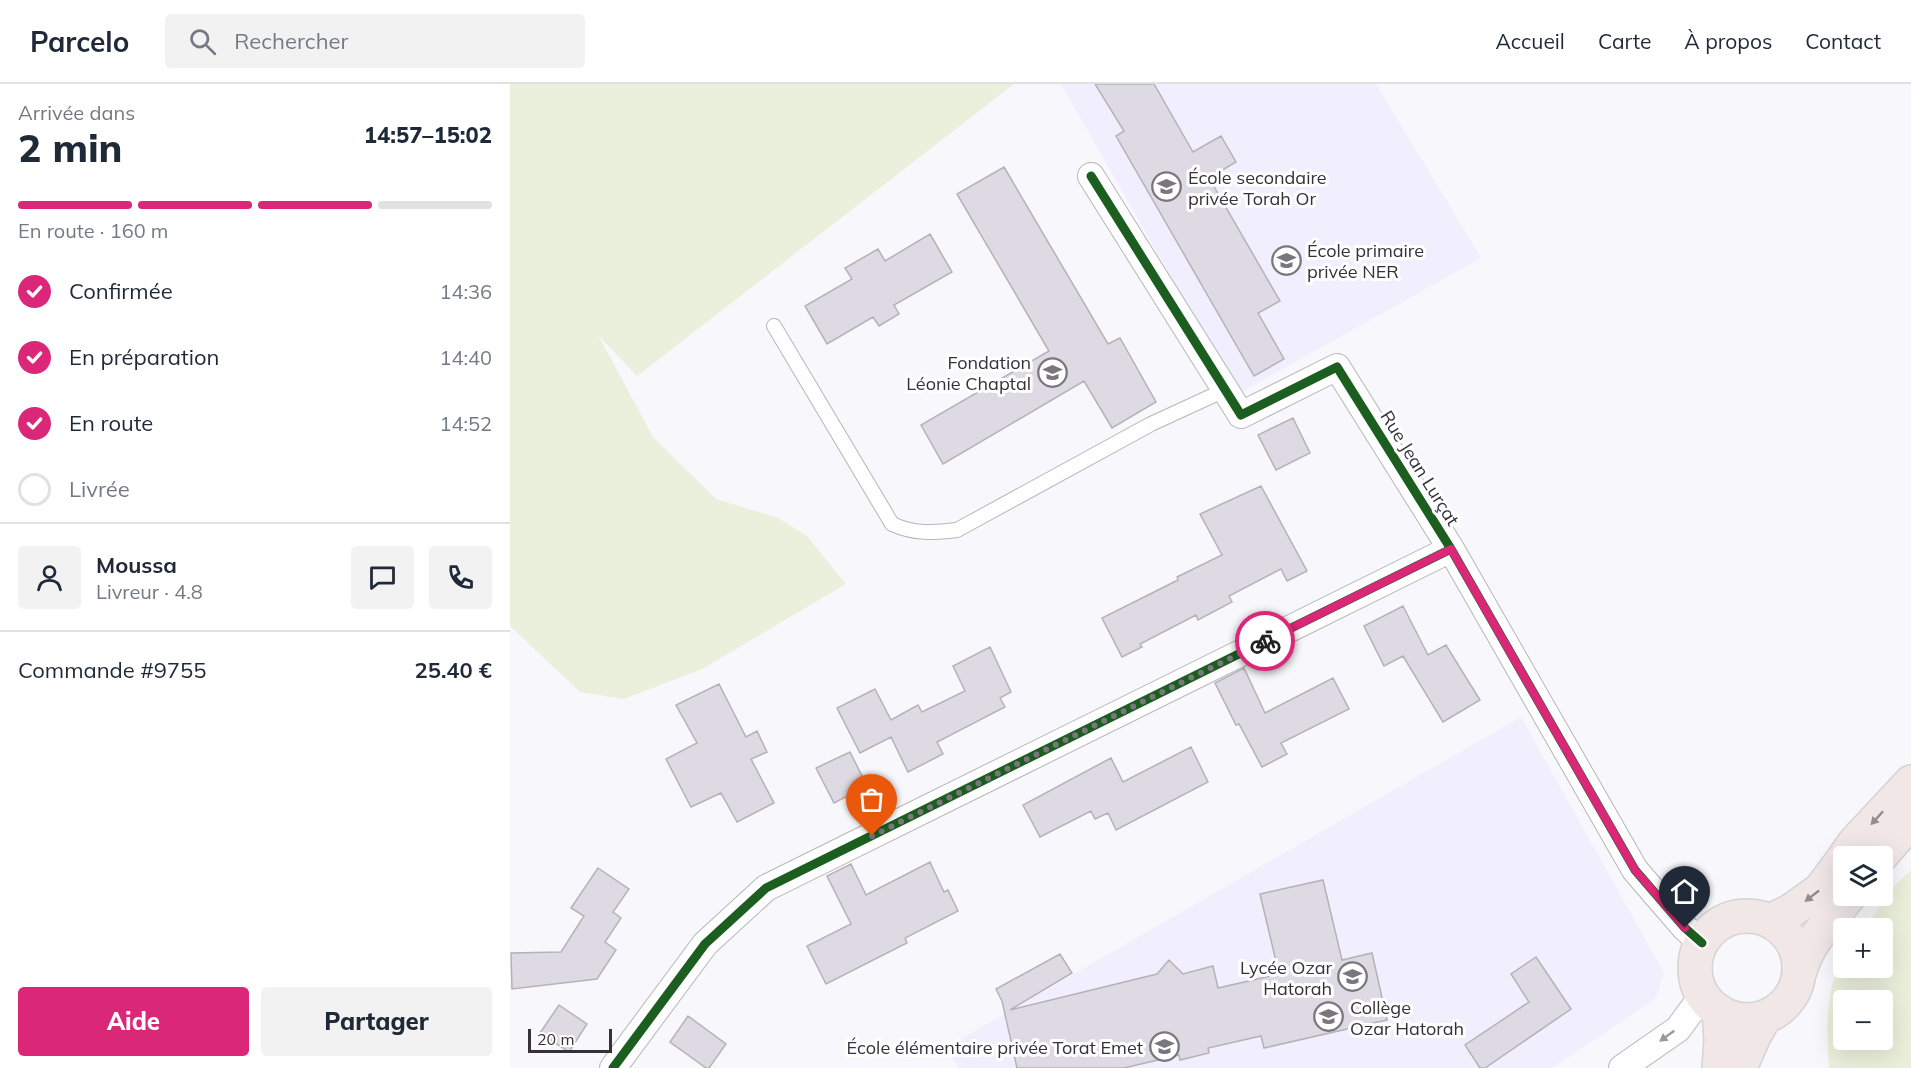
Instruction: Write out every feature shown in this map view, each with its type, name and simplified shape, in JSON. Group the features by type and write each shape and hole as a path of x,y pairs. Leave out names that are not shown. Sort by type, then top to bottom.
{"main road":[{"path":"1853,846 1911,782"},
{"path":"1890,846 1911,821"},
{"path":"1770,921 1792,910 1820,890 1833,872"},
{"path":"1711,1003 1733,1018 1745,1020 1765,1017 1777,1011 1790,999 1797,984 1804,957 1841,906"},
{"path":"1719,1068 1721,1040 1711,1003 1696,974 1696,958 1701,943 1711,931 1725,921 1741,916 1758,917 1770,921 1794,947 1800,971"},
{"path":"1740,1068 1765,1017"}],"street":[{"name":"Rue Jean Lurçat","path":"1091,176 1240,415 1337,367 1451,549 1635,870 1685,928 1701,943"},
{"path":"613,1068 705,944 766,888 1451,549"},
{"path":"1622,1068 1711,1003"}],"lane":[{"path":"774,326 892,524 927,534 957,530 1151,424 1225,390"}],"shaded area":[{"path":"1061,84 1376,84 1481,258 1238,394"},
{"path":"1521,717 1664,973 1656,998 1552,1068 959,1068 945,1048"}],"green space":[{"path":"510,84 1014,84 637,376 598,335 653,437 716,499 778,518 807,536 846,584 702,669 624,699 580,692 510,626"},
{"path":"1911,870 1911,1068 1829,1068 1828,1012 1835,978 1893,978 1893,918 1872,918 1880,906 1893,906 1893,887"}],"building":[{"path":"1095,84 1154,84 1193,152 1221,136 1236,162 1209,178 1280,301 1258,313 1284,359 1254,376 1116,136 1124,131"},
{"path":"1004,167 1108,344 1120,338 1156,402 1112,428 1084,381 943,464 921,425 1049,351 957,194"},
{"path":"930,234 952,272 894,305 899,314 879,326 873,317 827,344 805,306 852,279 845,268 878,249 885,261"},
{"path":"1293,418 1310,453 1276,470 1258,435"},
{"path":"1261,486 1307,571 1287,581 1281,569 1229,596 1232,602 1198,620 1196,615 1140,644 1142,647 1122,657 1102,618 1222,555 1200,514"},
{"path":"1403,606 1428,655 1446,645 1480,700 1443,722 1403,656 1384,666 1364,626"},
{"path":"990,647 1011,692 1000,698 1005,707 937,742 943,754 908,772 891,737 860,753 837,708 875,689 891,720 918,705 922,712 965,691 953,666"},
{"path":"1244,668 1265,713 1333,678 1349,709 1281,743 1287,754 1262,767 1239,724 1236,725 1215,683"},
{"path":"719,684 746,737 757,731 767,752 751,759 774,803 737,822 721,793 691,807 666,759 697,743 676,705"},
{"path":"1191,747 1208,782 1116,830 1108,813 1095,819 1091,811 1040,837 1023,805 1111,758 1123,782"},
{"path":"850,752 867,786 834,803 816,768"},
{"path":"930,862 944,892 948,890 958,911 905,938 907,943 826,984 807,946 851,924 827,876 851,864 866,895"},
{"path":"598,868 629,889 613,912 621,918 605,942 616,950 597,979 512,989 511,953 561,952 584,916 571,908"},
{"path":"1323,880 1342,960 1372,953 1387,1020 1264,1048 1261,1036 1208,1048 1209,1053 1180,1060 1179,1055 1124,1068 1017,1068 1002,1001 996,989 1060,954 1072,973 1010,1010 1157,974 1169,960 1183,974 1213,966 1218,988 1279,974 1260,894"},
{"path":"1536,957 1571,1009 1485,1068 1480,1068 1465,1045 1529,1002 1511,974"},
{"path":"559,1005 587,1024 569,1052 540,1033"},
{"path":"688,1016 726,1044 709,1068 670,1042"}],"cycle path":[{"path":"1091,176 1241,415 1337,367 1451,549 1635,870 1685,928 1702,943"},
{"path":"613,1068 705,944 766,888 1451,549"}],"way so far":[{"path":"872,836 1265,641"}],"place":[{"name":"École secondaire privée Torah Or","path":"1167,187"},
{"name":"École primaire privée NER","path":"1286,260"},
{"name":"Fondation Léonie Chaptal","path":"1052,372"},
{"name":"Lycée Ozar Hatorah","path":"1353,977"},
{"name":"Collège Ozar Hatorah","path":"1329,1017"},
{"name":"École élémentaire privée Torat Emet","path":"1164,1047"}],"route":[{"path":"1265,641 1451,549 1635,870 1685,928"}]}
